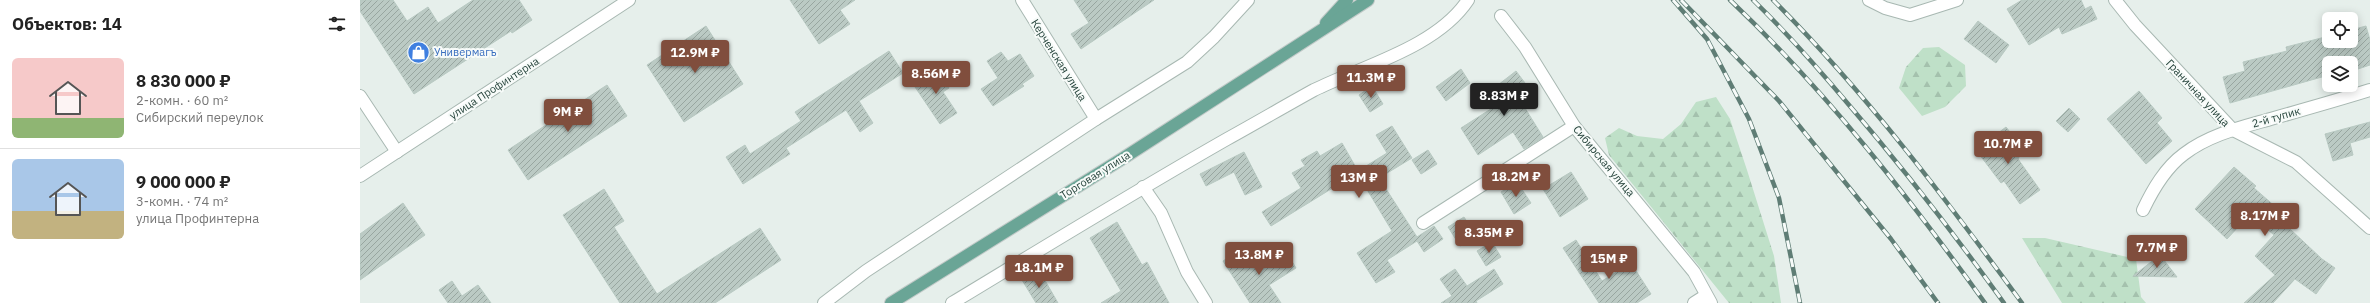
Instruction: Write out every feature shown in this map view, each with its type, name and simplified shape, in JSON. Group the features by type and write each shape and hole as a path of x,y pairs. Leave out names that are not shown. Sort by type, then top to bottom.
{"main road":[{"name":"Торговая улица","path":"1297,45 1326,23 1347,0"},
{"name":"Торговая улица","path":"891,303 1125,157 1368,0"}],"street":[{"name":"улица Профинтерна","path":"360,176 629,0"},
{"name":"Керченская улица","path":"1022,0 1096,119"},
{"path":"824,303 866,271 1096,119 1187,62 1214,37 1248,0"},
{"path":"952,303 1143,187 1315,90 1371,66 1434,33 1459,14 1468,0"},
{"path":"1869,0 1885,8 1910,15 1957,0"},
{"name":"Граничная улица","path":"2115,0 2135,25 2233,130 2296,162 2370,228"},
{"name":"Сибирская улица","path":"1501,16 1525,47 1574,126 1694,272 1708,299"},
{"name":"2-й тупик","path":"2143,210 2153,188 2165,172 2183,154 2206,140 2233,130 2370,90"},
{"path":"360,96 397,152"},
{"path":"1423,223 1574,126"},
{"path":"1143,187 1161,213 1187,272 1206,303"},
{"path":"1694,303 1708,299"}],"green space":[{"path":"1939,47 1965,65 1966,86 1945,107 1922,116 1899,88 1906,67 1923,48"},
{"path":"1716,97 1730,119 1747,170 1774,256 1781,303 1729,303 1609,155 1605,138 1619,128 1637,136 1663,139 1681,124 1696,102"},
{"path":"2022,238 2045,238 2136,259 2141,297 2146,303 2062,303"}],"building":[{"path":"360,0 393,0 407,21 428,7 438,23 473,0 519,0 532,20 512,33 511,31 414,94 360,11"},
{"path":"790,0 855,0 840,10 850,24 819,44"},
{"path":"1074,0 1154,0 1081,49 1071,34 1089,23"},
{"path":"2022,0 2081,0 2085,9 2091,6 2097,19 2062,34 2059,27 2029,45 2007,9"},
{"path":"1978,21 2009,45 1996,63 1964,39"},
{"path":"706,26 743,84 684,122 647,65"},
{"path":"2366,26 2370,40 2370,65 2358,69 2358,56 2322,56 2322,77 2230,103 2223,77 2245,71 2243,62 2287,51 2286,47 2322,38 2322,48 2358,48 2358,28"},
{"path":"889,51 903,73 859,101 873,123 860,132 846,110 786,148 790,154 743,184 726,157 745,145 750,154 801,121 795,112"},
{"path":"1001,52 1008,61 1020,54 1034,76 1022,84 1024,86 993,106 981,89 998,78 987,61"},
{"path":"937,68 949,88 943,92 957,113 940,124 913,84"},
{"path":"1461,69 1470,83 1446,101 1436,87"},
{"path":"1516,71 1531,91 1520,100 1543,137 1524,149 1513,132 1478,155 1461,128 1494,107 1485,95"},
{"path":"607,85 627,116 528,180 508,150"},
{"path":"1372,86 1383,104 1370,112 1359,95"},
{"path":"2139,91 2162,118 2157,123 2172,141 2146,164 2107,119"},
{"path":"2069,108 2080,119 2068,132 2056,121"},
{"path":"2370,122 2370,137 2350,143 2353,155 2333,161 2325,134"},
{"path":"1392,126 1412,158 1379,178 1417,237 1434,226 1443,239 1424,252 1417,241 1387,260 1395,272 1376,283 1357,253 1392,231 1357,173 1271,226 1262,212 1301,188 1292,173 1305,166 1301,160 1317,151 1320,156 1342,143 1358,171 1387,153 1376,135"},
{"path":"2006,127 2020,145 2014,150 2019,157 2018,159 2040,190 2020,204 2004,181 2001,183 1976,150"},
{"path":"1428,150 1437,164 1421,174 1412,160"},
{"path":"1244,152 1262,187 1245,195 1234,172 1206,186 1200,174"},
{"path":"2234,167 2256,186 2254,188 2278,209 2274,214 2322,259 2335,268 2316,294 2295,279 2273,303 2244,303 2275,275 2255,256 2274,235 2250,214 2227,239 2195,209"},
{"path":"1571,172 1588,199 1560,217 1543,189"},
{"path":"1517,182 1531,203 1514,214 1501,192"},
{"path":"604,189 624,221 614,227 657,294 760,228 781,260 715,303 620,303 563,215"},
{"path":"403,203 425,235 360,280 360,234"},
{"path":"1464,217 1476,236 1460,246 1448,227"},
{"path":"1117,222 1142,265 1147,262 1169,303 1101,303 1121,291 1090,238"},
{"path":"1576,240 1602,281 1631,263 1651,294 1637,303 1599,303 1563,248"},
{"path":"1492,242 1501,257 1486,266 1477,251"},
{"path":"1242,249 1255,269 1285,250 1296,268 1269,285 1281,303 1250,303 1223,261"},
{"path":"2160,255 2177,277 2133,276"},
{"path":"1455,269 1467,286 1494,269 1503,284 1476,301 1477,303 1441,303 1452,296 1440,279"},
{"path":"1039,270 1058,303 1036,303 1022,280"},
{"path":"452,281 462,296 478,285 491,303 448,303 439,290"}],"railway":[{"path":"1673,0 1707,39 1749,119 1779,198 1800,303"},
{"path":"1681,0 1779,101 1891,239 1938,303"},
{"path":"1730,0 1800,71 1865,146 1926,223 1985,303"},
{"path":"1753,0 1802,51 1890,153 1929,202 2004,303"},
{"path":"1773,0 1840,71 1872,109 1934,185 2022,303"}],"place":[{"name":"Универмагъ","path":"419,52"}]}
